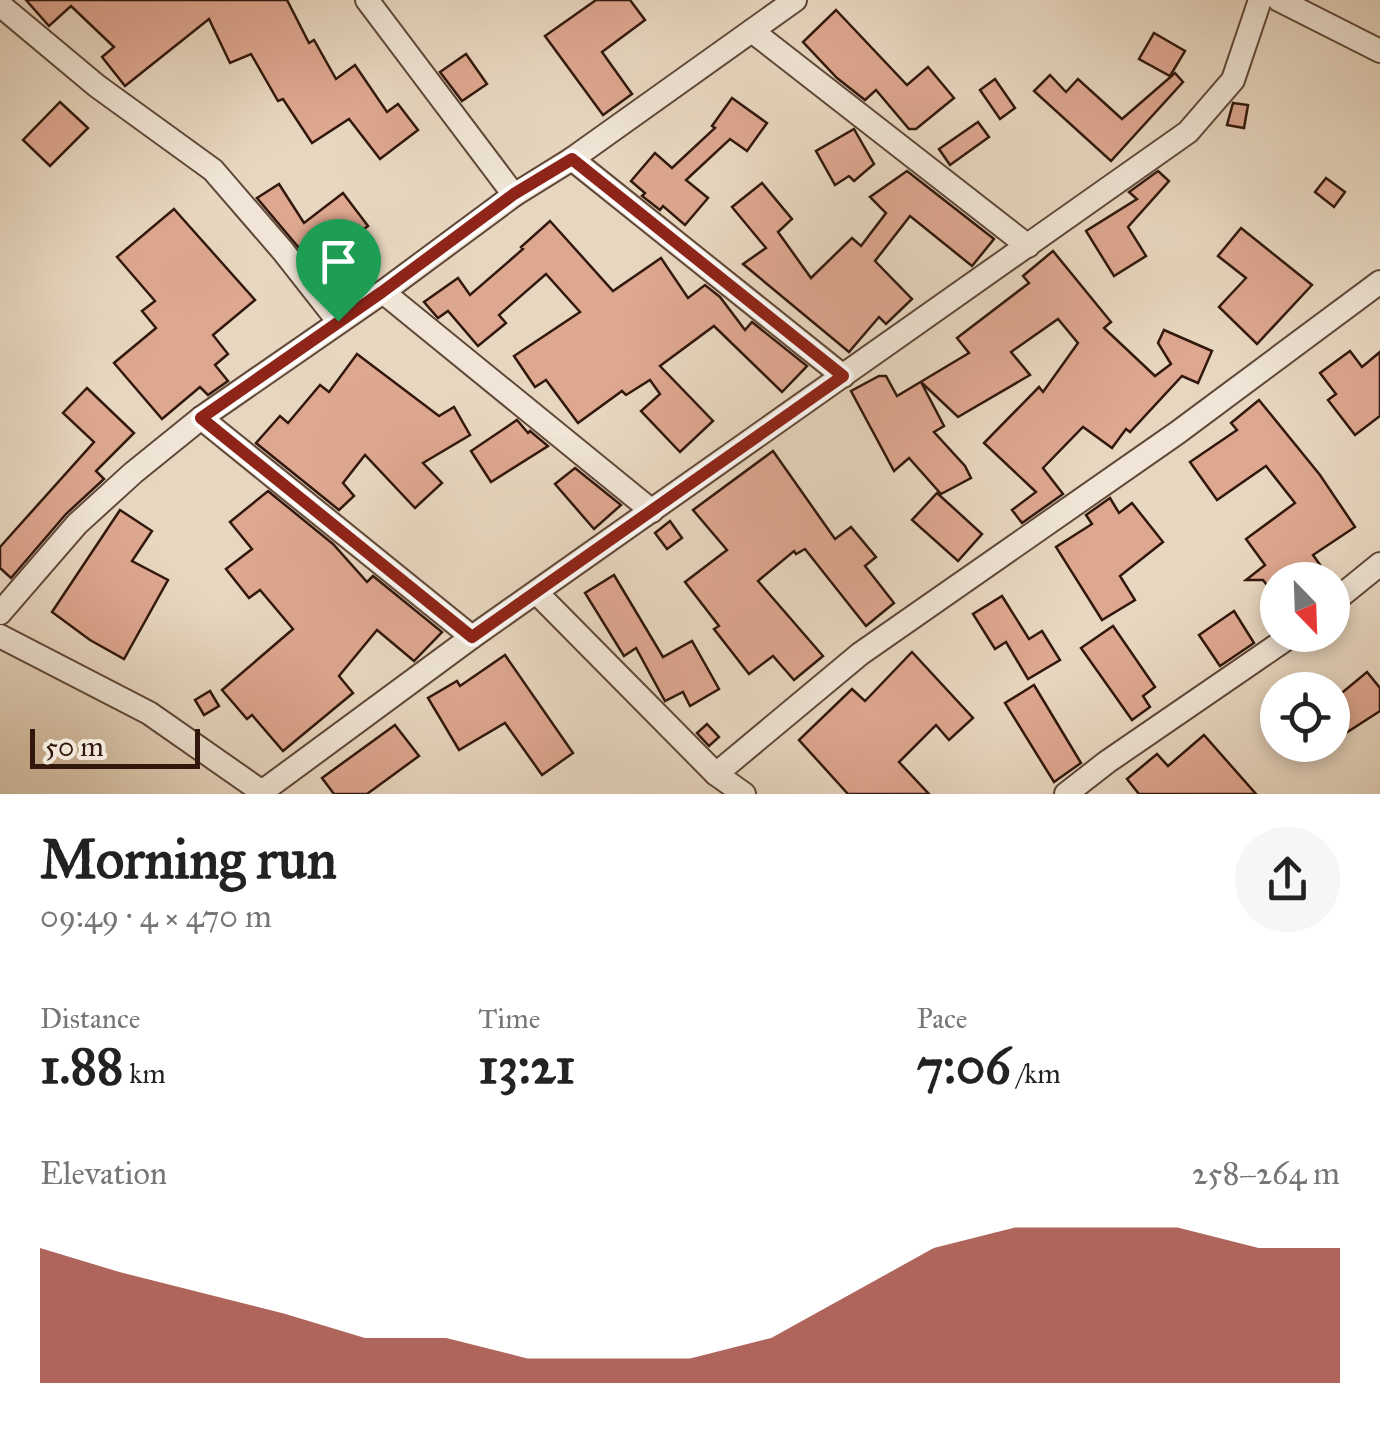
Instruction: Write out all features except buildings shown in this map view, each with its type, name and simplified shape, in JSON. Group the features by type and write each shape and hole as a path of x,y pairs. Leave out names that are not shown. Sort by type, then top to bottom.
{"street":[{"path":"0,613 77,524 201,418 514,194 572,159 795,0"},
{"path":"0,636 149,713 262,793 472,637 1188,132 1232,80 1260,0"},
{"path":"1278,0 1380,51"},
{"path":"374,2 514,194"},
{"path":"0,5 97,86 213,170 338,321"},
{"path":"752,32 1028,246"},
{"path":"572,159 843,376"},
{"path":"716,774 860,654 1177,432 1380,282"},
{"path":"382,292 652,511"},
{"path":"201,418 472,637"},
{"path":"1350,588 1380,564"},
{"path":"537,593 716,774 744,794"},
{"path":"1066,794 1267,652"}],"route":[{"path":"572,159 843,376 472,637 201,418 338,321 514,194 572,159"}]}
